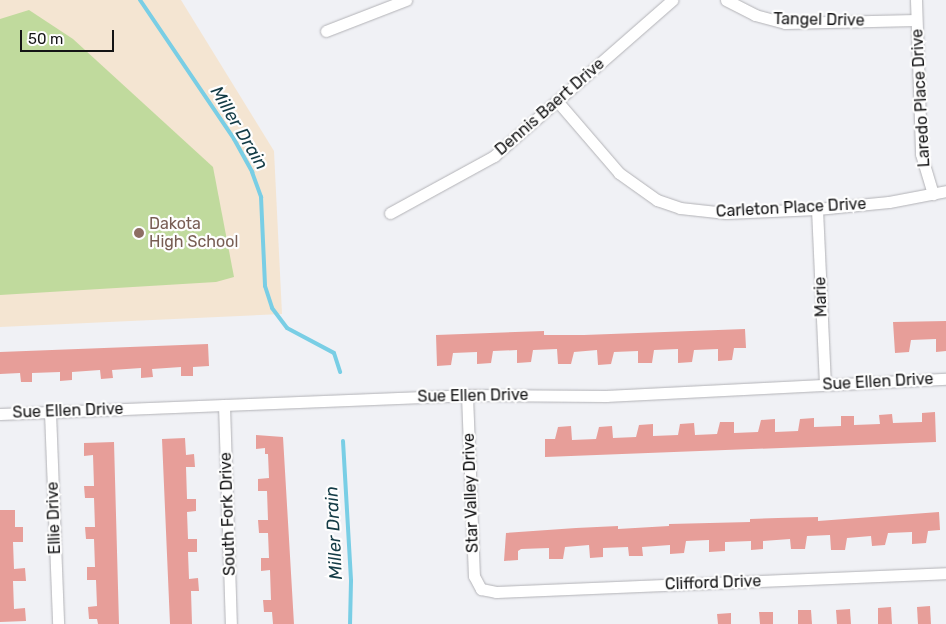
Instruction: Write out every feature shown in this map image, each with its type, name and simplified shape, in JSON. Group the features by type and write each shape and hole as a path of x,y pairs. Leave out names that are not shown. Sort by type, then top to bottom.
{"street":[{"path":"326,32 406,0"},
{"name":"Dennis Baert Drive","path":"390,213 494,156 558,102 672,0"},
{"name":"Tangel Drive","path":"726,0 755,15 785,22 916,20"},
{"name":"Laredo Place Drive","path":"916,0 921,154 933,194"},
{"name":"Carleton Place Drive","path":"558,102 619,174 657,200 680,208 726,213 817,209 946,191"},
{"name":"Marie","path":"817,209 825,385"},
{"name":"Sue Ellen Drive","path":"0,414 468,395 606,396 946,380"},
{"name":"Star Valley Drive","path":"468,395 474,576 481,589"},
{"name":"South Fork Drive","path":"224,405 231,624"},
{"name":"Ellie Drive","path":"50,412 58,624"},
{"name":"Clifford Drive","path":"481,589 496,592 946,573"}],"shaded area":[{"name":"Dakota High School","path":"0,0 181,0 274,151 282,314 0,327"}],"green space":[{"path":"29,10 73,39 213,167 234,277 216,282 0,295 0,19"}],"building":[{"path":"946,321 946,351 936,352 936,339 911,340 909,352 895,353 893,322"},
{"path":"745,329 746,348 734,348 732,360 718,361 718,349 694,350 692,362 678,363 678,349 654,350 652,363 638,363 638,351 614,352 611,364 598,365 597,350 574,352 571,364 558,364 557,349 533,350 531,362 517,363 517,350 493,351 491,363 477,364 477,352 453,353 451,365 437,366 436,335 544,331 544,335 584,335"},
{"path":"208,344 209,366 193,367 193,376 181,376 181,367 152,369 153,377 141,378 141,368 112,370 113,378 101,379 100,370 72,372 72,380 60,381 60,372 32,373 32,382 21,382 20,373 0,374 0,352"},
{"path":"935,412 936,442 545,457 545,439 555,439 558,427 571,426 572,440 596,439 599,427 612,426 613,438 636,437 639,425 653,424 653,436 678,435 680,424 694,423 695,435 717,434 720,422 734,422 734,433 758,432 761,420 775,419 775,432 798,431 800,419 814,418 814,427 841,426 841,416 854,416 854,425 880,424 879,415 892,414 893,423 922,422 922,413"},
{"path":"256,435 283,437 294,624 273,624 272,612 264,612 263,600 271,600 270,570 261,571 261,558 269,558 268,533 259,533 258,520 268,520 267,491 258,491 258,479 269,478 268,454 265,454 265,448 256,449"},
{"path":"185,438 186,455 194,454 195,467 186,467 187,499 196,499 196,511 187,512 188,539 197,539 197,552 188,552 189,579 198,578 199,591 191,591 192,624 170,624 162,439"},
{"path":"114,442 119,624 98,624 97,619 89,619 88,607 97,606 96,580 87,580 87,567 95,567 94,539 86,539 85,527 95,527 94,498 85,498 84,486 94,486 93,455 84,456 84,443"},
{"path":"0,510 15,510 15,527 23,527 23,542 13,542 14,569 25,568 26,581 13,581 14,609 25,608 26,621 0,622"},
{"path":"939,512 940,530 928,531 926,543 912,544 912,532 888,533 885,545 872,546 871,536 847,538 845,550 831,550 830,535 807,536 805,549 791,549 790,539 763,541 763,549 751,550 751,541 725,542 725,551 709,552 709,540 686,541 684,553 670,554 670,545 642,547 643,556 629,556 628,547 603,548 603,557 590,558 589,545 565,547 563,559 549,559 549,548 521,549 518,551 518,560 504,561 506,533 618,526 618,529 669,526 669,524 750,522 750,519 818,517 818,521"},
{"path":"930,606 931,624 918,624 917,607"},
{"path":"891,607 892,624 878,624 878,608"},
{"path":"850,609 851,624 837,624 836,610"},
{"path":"798,610 811,610 812,624 798,624"},
{"path":"759,612 773,612 773,624 760,624"},
{"path":"731,613 731,624 718,624 717,614"}],"waterway":[{"name":"Miller Drain","path":"140,0 234,139 252,172 261,197 265,286 272,308 287,328 334,353 340,372"},
{"name":"Miller Drain","path":"343,441 351,581 350,624"}],"place":[{"name":"Dakota High School","path":"139,233"}]}
